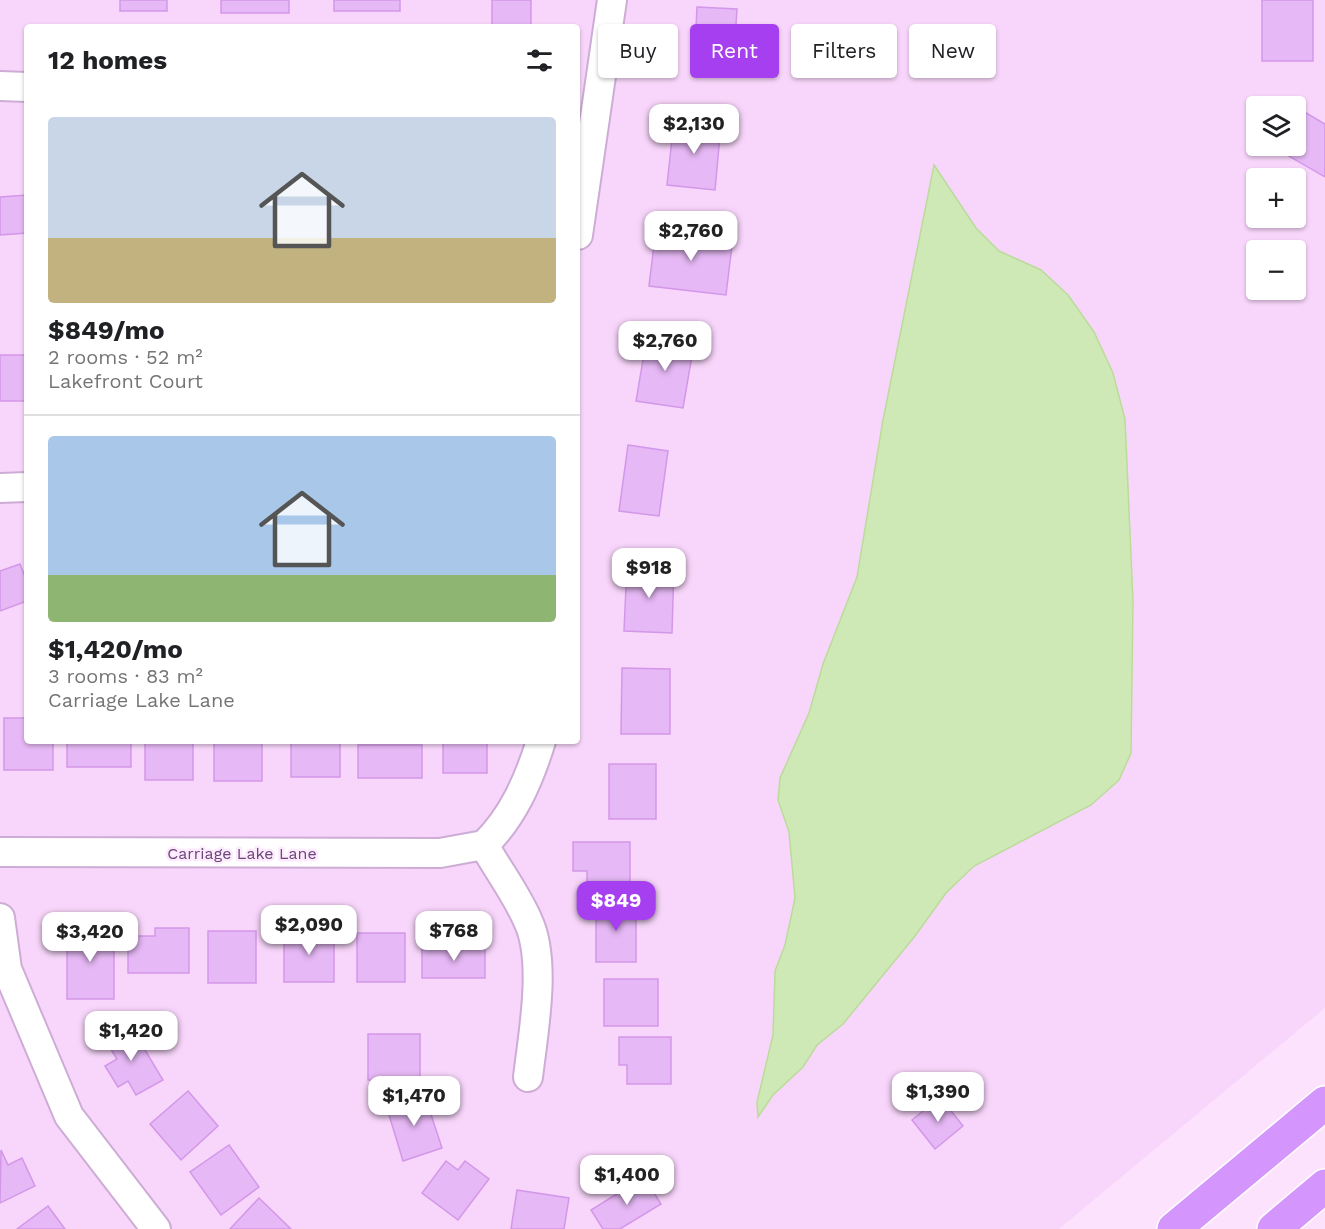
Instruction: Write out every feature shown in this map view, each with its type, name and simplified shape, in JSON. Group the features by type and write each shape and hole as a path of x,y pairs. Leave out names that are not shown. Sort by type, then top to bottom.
{"highway":[{"path":"1174,1229 1325,1103"},
{"path":"1274,1229 1325,1186"}],"street":[{"path":"580,203 587,90 612,0"},
{"path":"0,86 24,87"},
{"path":"0,488 24,488"},
{"path":"528,1077 536,1011 537,964 529,922 484,845 502,828 507,819 531,774 540,744"},
{"name":"Carriage Lake Lane","path":"0,852 440,853 484,845"},
{"path":"0,918 7,969 69,1116 156,1229"}],"shaded area":[{"path":"0,0 1325,0 1325,1008 1059,1229 0,1229"},
{"path":"934,165 976,228 999,251 1041,270 1068,295 1094,332 1113,373 1125,419 1133,601 1131,753 1119,780 1091,805 974,866 946,893 915,936 843,1024 817,1045 803,1067 773,1095 758,1117 757,1102 773,1035 775,971 785,945 795,898 789,832 778,800 780,778 809,713 823,664 857,577 883,420"}],"building":[{"path":"120,0 167,0 167,11 120,11"},
{"path":"221,0 289,0 289,13 221,13"},
{"path":"334,0 400,0 400,11 334,11"},
{"path":"492,0 531,0 531,24 492,24"},
{"path":"1262,0 1313,0 1313,61 1262,61"},
{"path":"697,7 737,9 736,24 696,24"},
{"path":"1306,113 1325,124 1325,177 1289,156 1306,156"},
{"path":"674,120 721,125 715,190 667,185"},
{"path":"24,195 24,233 0,235 0,197"},
{"path":"656,228 733,237 726,295 649,286"},
{"path":"647,336 694,344 683,408 636,401"},
{"path":"0,355 24,355 24,401 0,401"},
{"path":"628,445 668,451 659,516 619,511"},
{"path":"20,564 24,574 24,602 0,611 0,571"},
{"path":"627,564 674,566 672,633 624,631"},
{"path":"622,668 670,669 670,734 621,734"},
{"path":"4,718 24,718 24,744 53,744 53,770 4,770"},
{"path":"67,744 131,744 131,767 67,767"},
{"path":"145,744 193,744 193,780 145,780"},
{"path":"214,744 262,744 262,781 214,781"},
{"path":"291,744 340,744 340,777 291,777"},
{"path":"443,744 487,744 487,773 443,773"},
{"path":"358,745 422,745 422,778 358,778"},
{"path":"609,764 656,764 656,819 609,819"},
{"path":"573,842 630,842 630,889 587,889 587,871 573,871"},
{"path":"596,902 636,902 636,962 596,962"},
{"path":"67,927 114,927 114,999 67,999"},
{"path":"155,928 189,928 189,973 128,973 128,936 155,936"},
{"path":"208,931 256,931 256,983 208,983"},
{"path":"284,931 334,931 334,982 284,982"},
{"path":"357,933 405,933 405,982 357,982"},
{"path":"422,945 485,945 485,978 422,978"},
{"path":"604,979 658,979 658,1026 604,1026"},
{"path":"130,1025 163,1080 136,1095 128,1081 118,1087 105,1066 117,1059 105,1040"},
{"path":"368,1034 420,1034 420,1080 368,1080"},
{"path":"619,1037 671,1037 671,1084 627,1084 627,1065 619,1065"},
{"path":"188,1091 218,1126 181,1160 150,1124"},
{"path":"424,1093 442,1148 403,1161 386,1105"},
{"path":"940,1097 963,1126 935,1149 912,1120"},
{"path":"229,1145 259,1187 221,1215 190,1172"},
{"path":"1,1150 8,1165 22,1158 35,1186 0,1203"},
{"path":"446,1161 458,1170 465,1161 489,1179 458,1220 422,1193"},
{"path":"644,1177 661,1204 620,1229 603,1229 591,1210"},
{"path":"517,1190 569,1198 564,1229 511,1229"},
{"path":"259,1198 291,1229 230,1229"},
{"path":"48,1206 65,1229 17,1229"}]}
